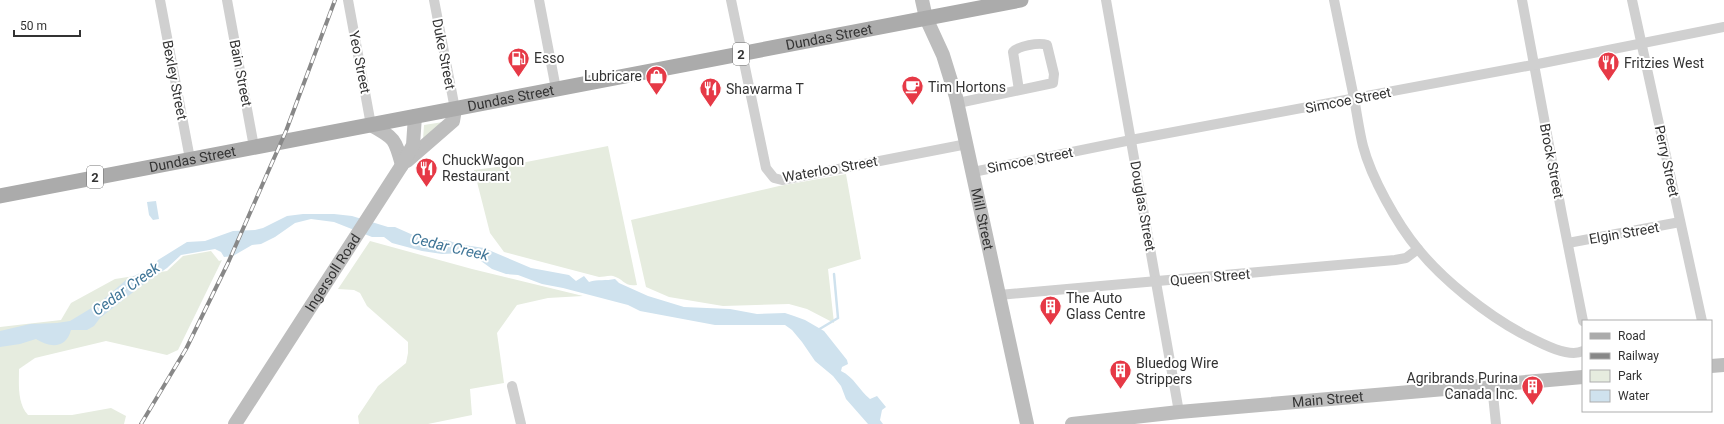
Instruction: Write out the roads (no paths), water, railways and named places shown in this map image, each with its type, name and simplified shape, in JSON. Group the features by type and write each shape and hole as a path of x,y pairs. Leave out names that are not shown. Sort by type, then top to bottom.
{"main road":[{"name":"Mill Street","path":"922,0 926,18 943,55 958,103 1027,424"},
{"name":"Dundas Street","path":"0,196 1021,0"},
{"path":"371,125 389,134 396,145 402,165 453,121 455,109"},
{"name":"Ingersoll Road","path":"234,424 402,165 413,145 415,116"},
{"path":"1712,366 1724,365"},
{"name":"Main Street","path":"1072,424 1178,412 1582,377"}],"street":[{"name":"Bexley Street","path":"160,0 190,159"},
{"name":"Bain Street","path":"227,0 254,147"},
{"name":"Yeo Street","path":"348,0 371,125"},
{"name":"Duke Street","path":"434,0 455,109"},
{"path":"539,0 556,89"},
{"path":"731,0 742,53"},
{"name":"Douglas Street","path":"1106,0 1178,412"},
{"path":"1334,0 1363,146 1384,196 1418,249 1460,291 1480,307 1515,330 1564,352 1577,353 1582,351"},
{"name":"Brock Street","path":"1522,0 1583,320"},
{"name":"Perry Street","path":"1632,0 1702,320"},
{"name":"Simcoe Street","path":"973,172 1131,140 1534,65 1724,27"},
{"path":"958,103 1051,84 1054,81 1053,70 1047,45 1042,44 1014,50 1013,52 1019,90"},
{"name":"Waterloo Street","path":"742,53 766,168 771,176 777,179 967,144"},
{"name":"Elgin Street","path":"1568,243 1680,222"},
{"name":"Queen Street","path":"999,295 1395,260 1406,258 1418,249"},
{"path":"1492,385 1496,424"},
{"path":"512,386 521,424"}],"water":[{"path":"156,201 159,219 153,220 149,215 147,202"},
{"name":"Cedar Creek","path":"303,214 334,214 352,216 388,227 395,227 413,235 437,240 447,240 458,244 484,248 531,268 569,275 576,281 584,276 589,282 615,279 619,283 648,296 684,307 730,309 757,314 785,313 794,316 805,320 824,331 847,360 848,364 842,367 841,371 853,380 870,399 877,396 886,407 882,410 880,420 883,424 868,424 846,399 841,386 833,376 815,361 792,330 785,325 715,325 640,311 628,305 542,284 518,275 506,274 492,269 474,256 464,253 442,254 422,251 392,243 384,237 372,237 334,222 311,219 295,223 275,237 261,244 252,245 233,256 224,257 221,252 215,249 181,255 167,268 100,318 94,326 87,330 71,330 69,336 61,344 47,344 36,339 20,344 0,347 0,331 30,324 70,321 98,304 126,280 152,267 158,260 187,242 205,241 233,231 255,230 263,228 287,216"}],"waterway":[{"path":"818,330 838,318 834,274"}],"railway":[{"path":"141,424 186,349 228,263 286,131 335,0"}],"place":[{"name":"Esso","path":"518,78"},
{"name":"Fritzies West","path":"1608,82"},
{"name":"Lubricare","path":"657,96"},
{"name":"Tim Hortons","path":"913,106"},
{"name":"Shawarma T","path":"711,108"},
{"name":"ChuckWagon Restaurant","path":"427,188"},
{"name":"The Auto Glass Centre","path":"1050,326"},
{"name":"Bluedog Wire Strippers","path":"1121,390"},
{"name":"Agribrands Purina Canada Inc.","path":"1533,406"}]}
